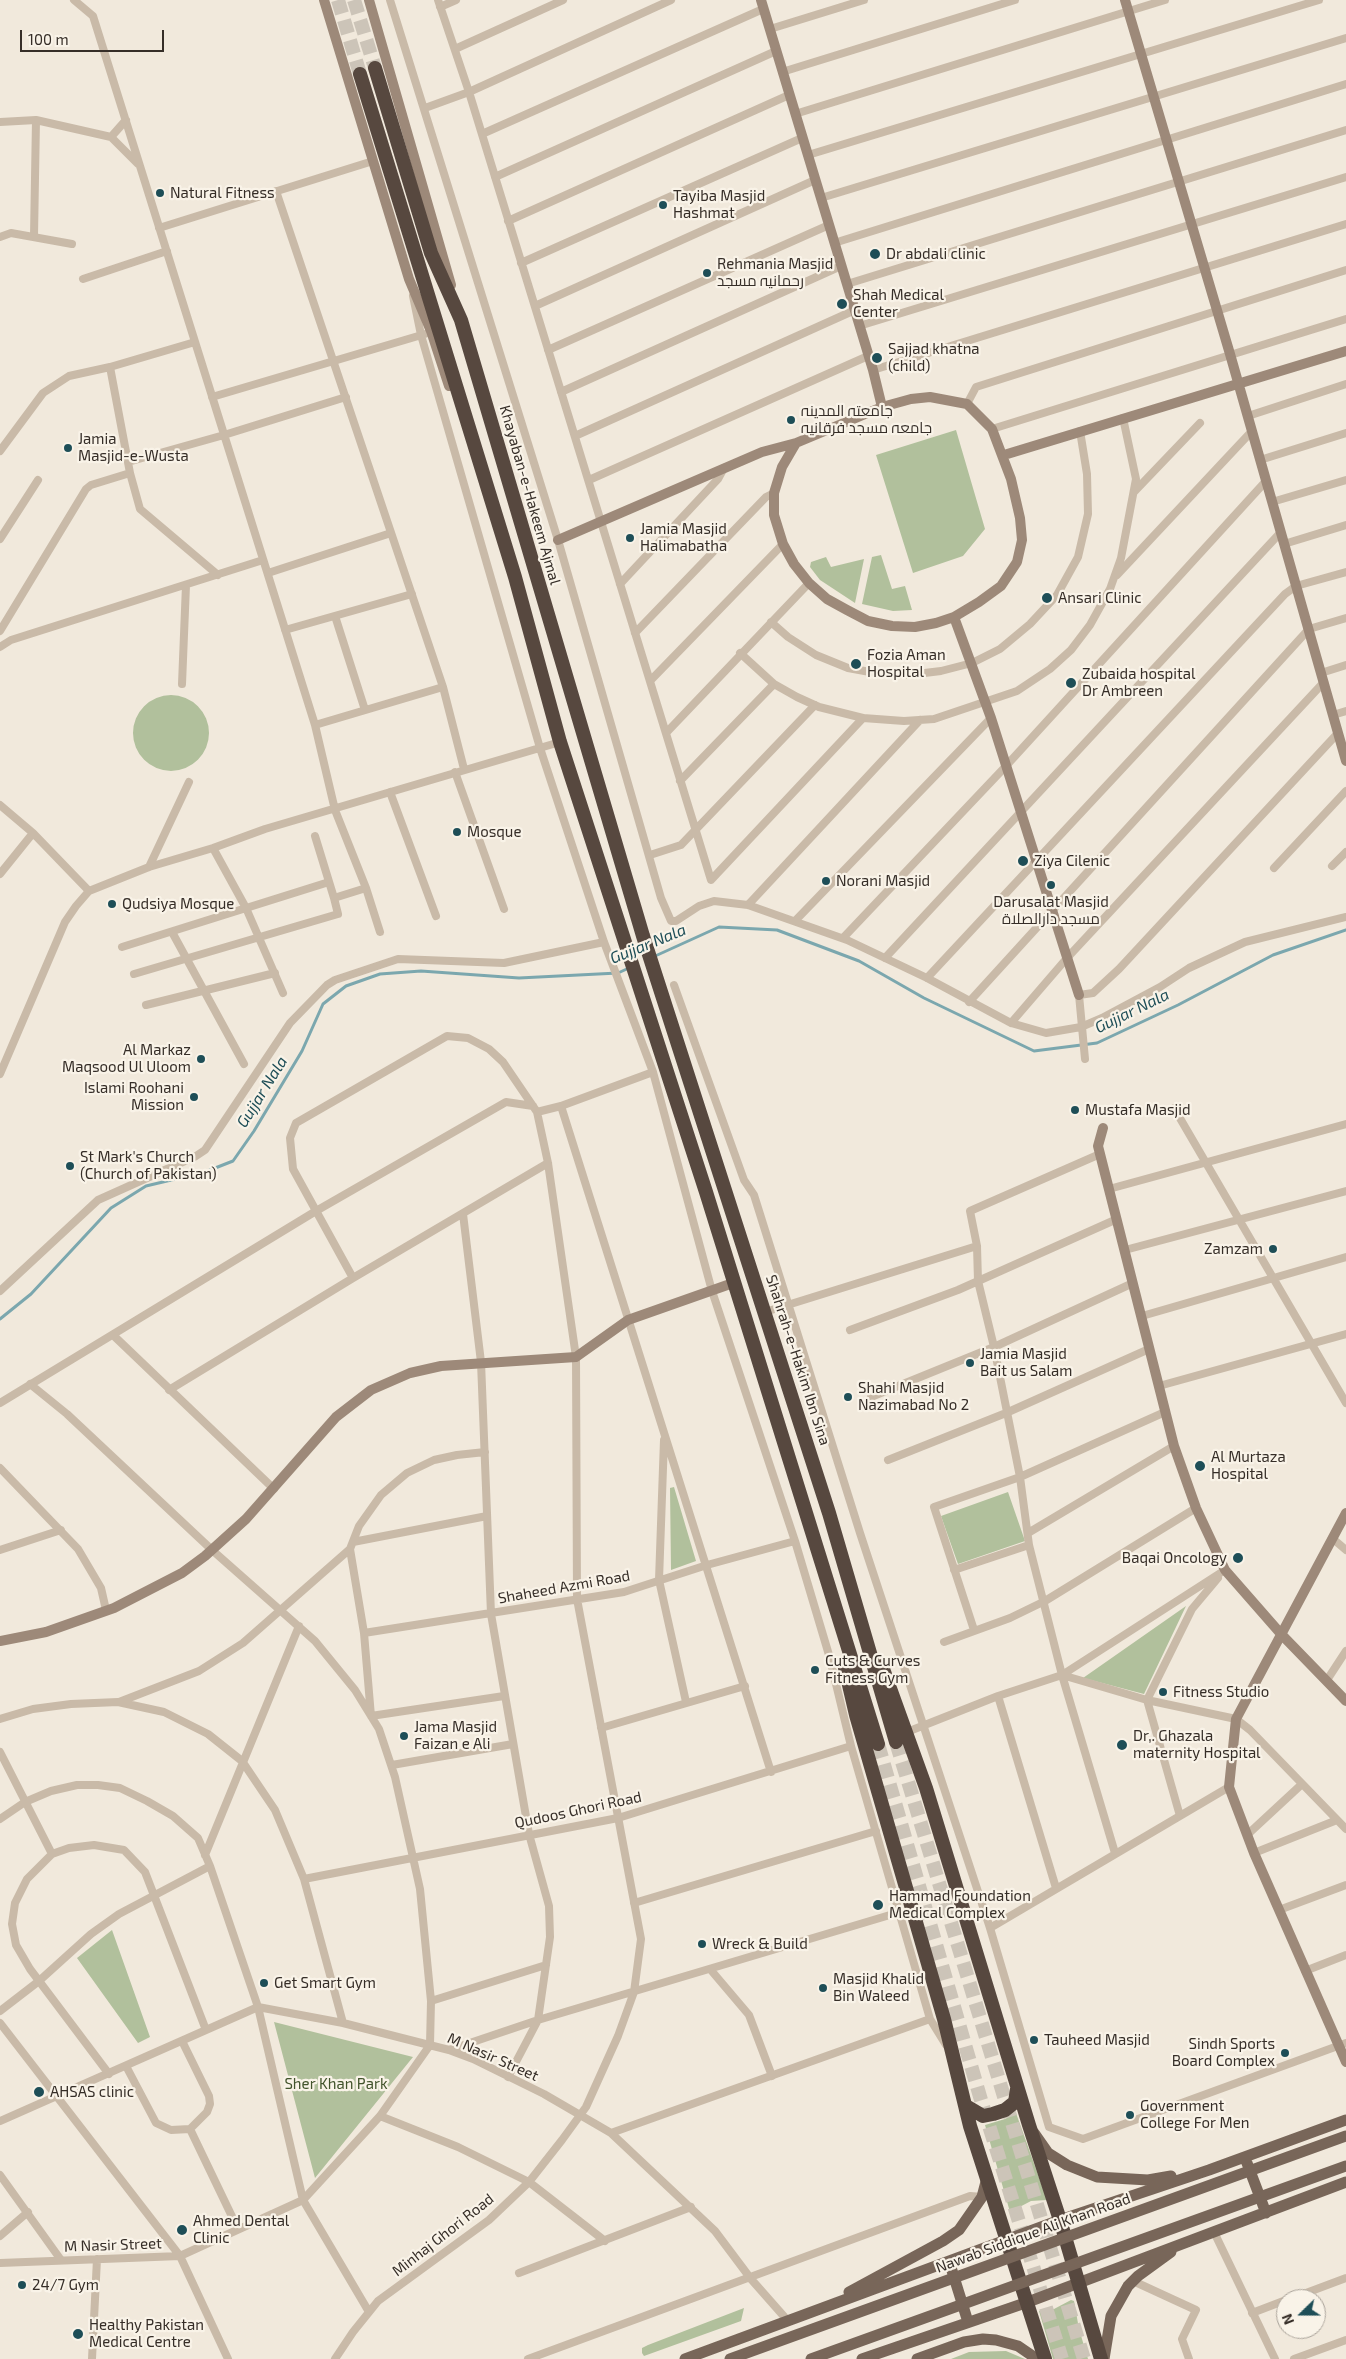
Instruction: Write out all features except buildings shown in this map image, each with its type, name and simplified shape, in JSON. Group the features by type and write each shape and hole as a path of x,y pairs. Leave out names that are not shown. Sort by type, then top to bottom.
{"highway":[{"name":"Khayaban-e-Hakeem Ajmal","path":"375,68 431,253 461,320 643,936 668,988"},
{"path":"360,74 437,317 515,577 560,742 643,994 878,1744"},
{"name":"Shahrah-e-Hakim Ibn Sina","path":"668,988 850,1581 896,1742"},
{"path":"850,1581 907,1732 1102,2359"},
{"path":"826,1583 872,1790 954,2057 987,2178 1045,2359"},
{"path":"966,2106 983,2116 1005,2110 1016,2102 1018,2086"}],"main road":[{"path":"685,2359 1007,2239 1209,2170 1346,2120"},
{"path":"1029,2125 1048,2153 1067,2165 1097,2177 1148,2180 1209,2170"},
{"name":"Nawab Siddique Ali Khan Road","path":"730,2359 1346,2136"},
{"path":"1244,2157 1266,2213"},
{"path":"811,2359 1346,2166"},
{"path":"812,2312 943,2241 959,2230 982,2198 987,2178"},
{"path":"862,2359 1028,2302 1346,2182"},
{"path":"1102,2359 1112,2316 1133,2281 1187,2241"},
{"path":"949,2261 968,2322"},
{"path":"917,2359 964,2342 983,2339 996,2340 1018,2346 1037,2359"}],"street":[{"path":"74,0 93,16 315,725 335,810 366,888 380,932"},
{"path":"324,0 409,279 421,335 540,748 604,942 653,1072 712,1291 794,1541 829,1655 851,1746 872,1790 876,1831 930,2020 954,2057"},
{"path":"369,0 461,320"},
{"path":"390,0 558,540 661,898 671,921 676,921 699,906 714,902 748,905 843,938 927,978 1011,1023 1046,1033 1081,1030 1190,968 1222,951 1245,942 1346,917"},
{"path":"456,0 439,4 469,92 712,880 863,718"},
{"path":"455,49 563,0"},
{"path":"425,108 469,92 671,0"},
{"path":"770,30 864,0"},
{"path":"782,72 1015,0"},
{"path":"1125,0 1230,354 1346,760"},
{"path":"795,114 1165,0"},
{"path":"808,155 1319,0"},
{"path":"482,134 762,4 873,370 882,407"},
{"path":"821,198 1346,38"},
{"path":"495,177 776,51"},
{"path":"834,242 1346,84"},
{"path":"508,221 789,95"},
{"path":"0,122 36,120 111,137 140,165"},
{"path":"34,236 36,120"},
{"path":"111,137 126,120"},
{"path":"847,284 1346,130"},
{"path":"521,263 802,138"},
{"path":"159,228 373,161"},
{"path":"859,326 1346,177"},
{"path":"535,306 815,180"},
{"path":"276,191 443,687 464,769"},
{"path":"873,370 1346,224"},
{"path":"548,350 829,225"},
{"path":"0,237 10,233 72,244"},
{"path":"84,279 166,251"},
{"path":"561,392 841,266"},
{"path":"967,404 976,386 1346,270"},
{"path":"409,279 431,332 470,450 481,468"},
{"path":"575,436 855,310"},
{"path":"992,429 1346,319"},
{"path":"212,397 431,332"},
{"path":"0,451 43,393 69,376 110,367 195,342"},
{"path":"1004,455 1346,351"},
{"path":"588,480 868,356"},
{"path":"110,367 130,473 140,509 218,575"},
{"path":"1248,416 1346,384"},
{"path":"128,462 224,436 346,397"},
{"path":"558,540 762,452 796,443 882,407 912,399 930,397 967,404 992,429 1004,455 1020,518 1022,540 1017,562 1001,586 954,617 915,627 892,626 868,621 827,599 809,583 794,564 783,544 774,515 774,493 782,467 796,443"},
{"path":"740,653 774,684 816,705 863,718 904,721 934,719 1017,691 1050,669 1071,650 1090,625 1114,578 1121,558 1136,479 1123,418"},
{"path":"1134,492 1200,423"},
{"path":"771,622 788,637 816,655 848,668 881,674 908,675 942,671 972,663 1000,649 1030,624 1057,595 1078,557 1088,514 1087,474 1080,431"},
{"path":"1114,578 1252,431"},
{"path":"1260,460 1346,434"},
{"path":"620,584 718,479 724,468"},
{"path":"0,631 86,490 91,485 130,473"},
{"path":"0,539 38,480"},
{"path":"1272,502 1346,480"},
{"path":"843,938 1006,766 1266,481"},
{"path":"635,633 766,497 774,493"},
{"path":"1284,544 1346,525"},
{"path":"885,958 1281,532"},
{"path":"268,573 391,533"},
{"path":"650,681 783,544"},
{"path":"0,647 11,640 263,560"},
{"path":"927,978 1284,594 1296,586 1346,572"},
{"path":"666,733 740,653 809,583"},
{"path":"182,684 186,585"},
{"path":"285,630 412,594"},
{"path":"335,616 365,710"},
{"path":"954,617 991,718 1035,863 1079,995 1084,1058"},
{"path":"969,1002 1308,629 1346,618"},
{"path":"0,640 11,640"},
{"path":"1011,1023 1066,958 1322,677 1346,665"},
{"path":"680,781 774,684"},
{"path":"315,725 443,687"},
{"path":"650,856 681,845 816,705"},
{"path":"1333,715 1346,711"},
{"path":"795,921 991,718"},
{"path":"748,905 920,720"},
{"path":"1079,995 1093,993 1119,969 1338,733"},
{"path":"0,1074 65,922 89,891 149,868 213,848 264,829 335,810 464,769 560,742"},
{"path":"455,772 504,909"},
{"path":"149,868 189,782"},
{"path":"1274,868 1346,791"},
{"path":"390,792 436,916"},
{"path":"0,805 32,833 89,891"},
{"path":"0,874 32,833"},
{"path":"134,974 338,914 315,836"},
{"path":"213,848 246,908 283,993"},
{"path":"1332,866 1346,852"},
{"path":"122,947 329,882"},
{"path":"334,898 366,888"},
{"path":"172,932 244,1064"},
{"path":"0,1291 98,1200 196,1156 205,1150 290,1023 327,985 335,980 398,959 504,962 604,942"},
{"path":"146,1005 275,973"},
{"path":"668,988 744,1180 754,1195 923,1725 990,1928 1049,2127 1083,2139 1342,2044"},
{"path":"352,1278 293,1169 290,1138 296,1123 448,1036 468,1038 489,1049 503,1062 535,1109"},
{"path":"0,1403 316,1211 506,1102 535,1109 562,1106 653,1072"},
{"path":"562,1106 771,1772"},
{"path":"1174,1108 1346,1403"},
{"name":"Minhaj Ghori Road","path":"335,2359 378,2301 489,2220 529,2182 580,2115 618,2036 634,1992 641,1939 577,1599 576,1357 548,1163 535,1109"},
{"path":"1109,1189 1346,1124"},
{"path":"1103,1128 1098,1146 1174,1446 1196,1508 1225,1570 1281,1634 1346,1701"},
{"path":"1100,1154 970,1211 976,1246 978,1281 994,1347 1020,1477 1030,1545 1062,1675 1115,1853"},
{"path":"169,1390 352,1278 548,1163"},
{"path":"1125,1250 1346,1192"},
{"path":"463,1214 480,1362 491,1614 529,1834 549,1906 550,1938 538,2020 508,2077"},
{"path":"850,1330 978,1281 1117,1220"},
{"path":"766,1312 976,1246"},
{"path":"1142,1316 1346,1257"},
{"path":"0,1641 46,1632 106,1610 145,1594 182,1573 212,1550 246,1519 336,1417 371,1390 410,1373 441,1366 576,1357 628,1320 733,1282"},
{"path":"871,1397 994,1347 1133,1283"},
{"path":"1159,1386 1346,1334"},
{"path":"113,1335 274,1489"},
{"path":"888,1460 1006,1414 1149,1349"},
{"path":"0,2121 258,2007 343,2023 430,2045 431,2001 420,1889 392,1765 379,1729 355,1690 315,1641 212,1550 67,1414 30,1384"},
{"path":"974,1630 934,1507 1020,1477 1166,1412"},
{"path":"664,1433 659,1580 686,1702"},
{"path":"1028,1534 1174,1446"},
{"path":"371,1716 364,1633 352,1546 359,1526 381,1495 407,1473 434,1460 485,1452"},
{"path":"0,1468 78,1549 101,1588 106,1610"},
{"path":"944,1642 1010,1618 1045,1601 1196,1508"},
{"path":"1346,1513 1236,1719 1229,1787 1254,1853 1305,1971 1342,2044 1346,2062"},
{"path":"118,1702 199,1671 243,1643 352,1546 486,1516"},
{"path":"0,1550 61,1530"},
{"path":"1332,1538 1346,1550"},
{"name":"Shaheed Azmi Road","path":"364,1633 624,1592 707,1565 794,1541"},
{"path":"954,1570 1030,1545"},
{"path":"907,1732 998,1696 1062,1675 1225,1570"},
{"path":"1180,1816 1147,1700 1192,1609 1225,1570"},
{"path":"205,1855 242,1760 299,1626"},
{"path":"1326,1680 1346,1651"},
{"path":"1062,1675 1147,1700 1236,1719 1250,1730 1346,1829"},
{"path":"601,1728 745,1686"},
{"path":"371,1716 504,1696"},
{"path":"998,1696 1056,1888"},
{"path":"0,1719 33,1709 71,1704 118,1702 164,1712 208,1734 242,1760 275,1810 304,1880 343,2023"},
{"path":"392,1765 513,1744"},
{"name":"Qudoos Ghori Road","path":"304,1880 529,1834 618,1818 851,1746"},
{"path":"0,1752 52,1854"},
{"path":"0,1819 25,1802 51,1791 76,1784 120,1788 173,1816 198,1838 210,1866 258,2007 303,2200 369,2312"},
{"path":"1247,1835 1302,1784"},
{"path":"990,1928 1229,1787"},
{"path":"1254,1853 1337,1820"},
{"path":"634,1903 876,1831"},
{"path":"109,2074 39,1981 16,1945 12,1924 15,1903 27,1879 52,1854 69,1848 94,1845 124,1850 145,1872 206,2030"},
{"path":"0,2011 39,1981 91,1934 155,1894 210,1866"},
{"path":"1279,1910 1346,1885"},
{"path":"449,2050 538,2020 900,1912"},
{"path":"1305,1971 1346,1955"},
{"path":"431,2001 546,1965"},
{"path":"710,1969 738,1999 749,2015 772,2076"},
{"path":"611,2133 930,2020"},
{"path":"0,2023 180,2256 228,2359"},
{"path":"126,2066 156,2123 171,2130 190,2129 207,2112 210,2104 209,2096 182,2041"},
{"name":"M Nasir Street","path":"0,2263 180,2256 303,2200 380,2116 430,2045 449,2050 508,2077 611,2133 715,2231 750,2278 788,2321"},
{"path":"380,2116 458,2147 529,2182 605,2241"},
{"path":"190,2129 238,2229"},
{"path":"0,2175 61,2260"},
{"path":"528,2359 970,2196 982,2198"},
{"path":"519,2273 691,2207"},
{"path":"0,2236 28,2212"},
{"path":"1214,2232 1275,2359"},
{"path":"92,2359 97,2259"},
{"path":"1317,2289 1346,2278"},
{"path":"1133,2281 1196,2310 1182,2339 1189,2359"},
{"path":"1252,2313 1276,2304"},
{"path":"1294,2359 1346,2340"}],"green space":[{"path":"956,430 985,529 963,556 913,573 876,455"},
{"path":"881,555 892,589 905,586 912,610 893,611 862,604 872,557"},
{"path":"826,557 831,567 864,559 855,603 820,580 810,567 811,562"},
{"path":"164,695 178,695 192,701 203,712 209,726 206,748 198,760 178,771 164,771 150,765 139,754 133,740 133,726 139,712 150,701"},
{"path":"674,1487 696,1561 671,1570 670,1488"},
{"path":"1008,1492 1025,1541 958,1564 941,1516"},
{"path":"1186,1606 1144,1694 1083,1678"},
{"path":"112,1930 150,2037 138,2043 77,1958"},
{"name":"Sher Khan Park","path":"274,2022 413,2057 315,2178"},
{"path":"1016,2113 1047,2200 1031,2201 1010,2212 985,2125 1005,2119"},
{"path":"1071,2300 1074,2301 1079,2329 1088,2359 1053,2359 1039,2311 1054,2309"},
{"path":"744,2308 741,2321 644,2356 642,2353 642,2348 648,2345"},
{"path":"1006,2351 1025,2359 951,2359 969,2352"}],"waterway":[{"name":"Gujjar Nala","path":"653,957 719,927 777,930 859,961 924,998 1034,1051 1097,1043 1178,1005 1273,955 1346,930"},
{"name":"Gujjar Nala","path":"0,1319 31,1294 111,1208 146,1186 205,1172 233,1161 254,1131 302,1051 323,1004 346,986 380,974 421,971 519,978 618,973 629,968"}],"tunnel":[{"path":"338,0 360,74"},
{"path":"354,0 375,68"},
{"path":"896,1742 1084,2359"},
{"path":"878,1744 981,2100 1062,2359"}],"place":[{"name":"Natural Fitness","path":"160,193"},
{"name":"Tayiba Masjid Hashmat","path":"663,205"},
{"name":"Dr abdali clinic","path":"875,254"},
{"name":"Rehmania Masjid رحمانیہ مسجد","path":"707,273"},
{"name":"Shah Medical Center","path":"842,304"},
{"name":"Sajjad khatna (child)","path":"877,358"},
{"name":"جامعتہ المدینہ جامعہ مسجد فرقانیہ","path":"791,420"},
{"name":"Jamia Masjid-e-Wusta","path":"68,448"},
{"name":"Jamia Masjid Halimabatha","path":"630,538"},
{"name":"Ansari Clinic","path":"1047,598"},
{"name":"Fozia Aman Hospital","path":"856,664"},
{"name":"Zubaida hospital Dr Ambreen","path":"1071,683"},
{"name":"Mosque","path":"457,832"},
{"name":"Ziya Cilenic","path":"1023,861"},
{"name":"Norani Masjid","path":"826,881"},
{"name":"Darusalat Masjid مسجد دارالصلاة","path":"1051,885"},
{"name":"Qudsiya Mosque","path":"112,904"},
{"name":"Al Markaz Maqsood Ul Uloom","path":"201,1059"},
{"name":"Islami Roohani Mission","path":"194,1097"},
{"name":"Mustafa Masjid","path":"1075,1110"},
{"name":"St Mark's Church (Church of Pakistan)","path":"70,1166"},
{"name":"Zamzam","path":"1273,1249"},
{"name":"Jamia Masjid Bait us Salam","path":"970,1363"},
{"name":"Shahi Masjid Nazimabad No 2","path":"848,1397"},
{"name":"Al Murtaza Hospital","path":"1200,1466"},
{"name":"Baqai Oncology","path":"1238,1558"},
{"name":"Cuts & Curves Fitness Gym","path":"815,1670"},
{"name":"Fitness Studio","path":"1163,1692"},
{"name":"Jama Masjid Faizan e Ali","path":"404,1736"},
{"name":"Dr,. Ghazala maternity Hospital","path":"1122,1745"},
{"name":"Hammad Foundation Medical Complex","path":"878,1905"},
{"name":"Wreck & Build","path":"702,1944"},
{"name":"Get Smart Gym","path":"264,1983"},
{"name":"Masjid Khalid Bin Waleed","path":"823,1988"},
{"name":"Tauheed Masjid","path":"1034,2040"},
{"name":"Sindh Sports Board Complex","path":"1285,2053"},
{"name":"AHSAS clinic","path":"39,2092"},
{"name":"Government College For Men","path":"1130,2115"},
{"name":"Ahmed Dental Clinic","path":"182,2230"},
{"name":"24/7 Gym","path":"22,2285"},
{"name":"Healthy Pakistan Medical Centre","path":"78,2334"}]}
